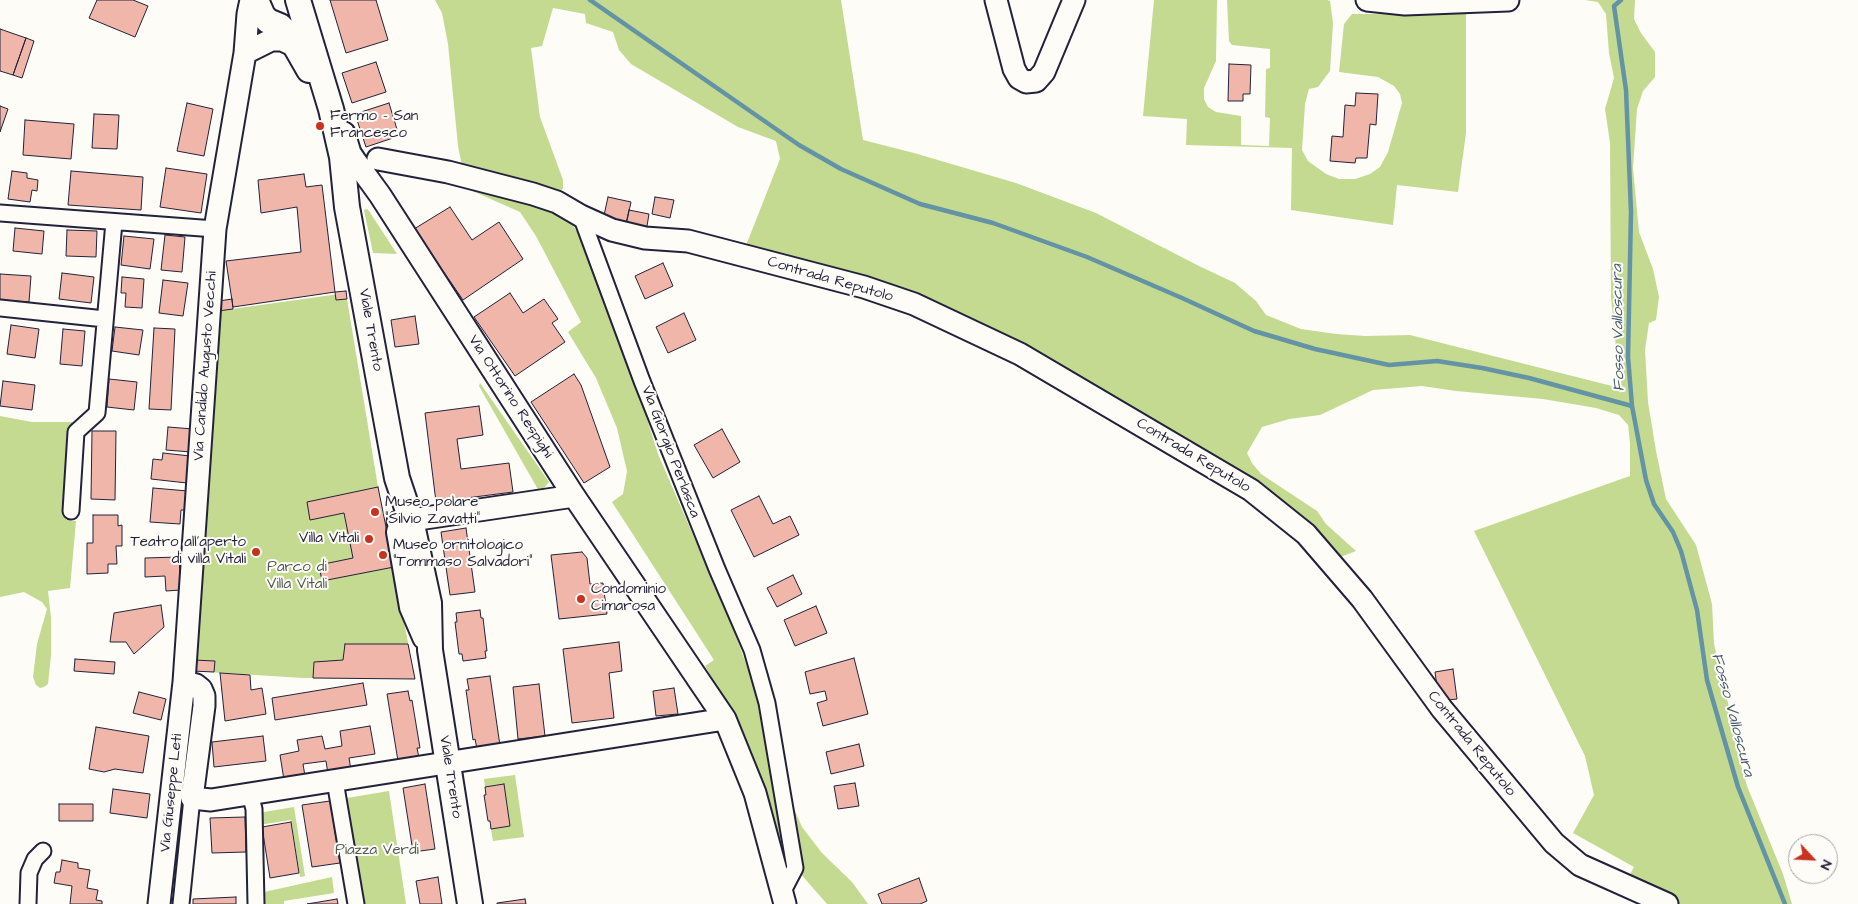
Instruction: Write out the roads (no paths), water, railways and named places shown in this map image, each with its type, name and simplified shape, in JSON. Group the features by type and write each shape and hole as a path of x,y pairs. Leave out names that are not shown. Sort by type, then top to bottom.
{"main road":[{"name":"Viale Trento","path":"256,0 262,16 289,35 308,67 326,114 361,171 397,478 404,521 412,607 430,650 470,904"},
{"name":"Viale Trento","path":"277,25 286,24 294,17 298,2"},
{"name":"Viale Trento","path":"298,2 318,63 342,158 361,171"}],"street":[{"name":"Via Candido Augusto Vecchi","path":"184,682 215,229 245,53 251,0"},
{"path":"996,0 1014,69 1019,78 1026,82 1036,81 1044,72 1074,0"},
{"path":"1367,0 1405,4 1508,0"},
{"path":"245,53 260,35 277,25"},
{"path":"245,53 271,40 282,40 296,47"},
{"name":"Via Ottorino Respighi","path":"318,63 334,100 350,153 361,171 380,195 574,496 725,719 755,792 784,898"},
{"path":"361,171 448,172 533,194 557,202 581,216"},
{"path":"0,213 215,229"},
{"name":"Via Giorgio Perlasca","path":"581,216 642,381 716,570 752,650 767,703 794,868 784,898"},
{"name":"Contrada Reputolo","path":"581,216 612,230 645,238 688,241 864,287 914,304 1020,354 1251,490 1306,534 1362,599 1442,710 1554,844 1580,865 1667,904"},
{"path":"71,511 76,432 97,413 114,222"},
{"path":"0,308 105,319"},
{"path":"404,521 574,496"},
{"path":"182,904 192,798 204,706 204,696 201,689 196,685 184,682"},
{"name":"Via Giuseppe Leti","path":"159,904 184,682"},
{"path":"192,798 211,800 725,719"},
{"path":"335,781 356,904"},
{"path":"250,794 254,809 256,904"},
{"path":"28,904 29,874 35,859 43,851"}],"waterway":[{"path":"590,0 799,145 841,169 920,204 993,223 1087,257 1254,331 1315,349 1389,365 1437,361 1482,368 1529,378 1632,406"},
{"name":"Fosso Valloscura","path":"1621,0 1614,6 1626,90 1631,212 1628,357 1632,406 1646,480 1654,504 1673,532 1681,551 1697,610 1707,680 1738,787 1785,904"}],"place":[{"name":"Fermo - San Francesco","path":"320,126"},
{"name":"Museo polare \"Silvio Zavatti\"","path":"375,512"},
{"name":"Villa Vitali","path":"369,539"},
{"name":"Teatro all'aperto di villa Vitali","path":"256,552"},
{"name":"Museo ornitologico \"Tommaso Salvadori\"","path":"383,555"},
{"name":"Condominio Cimarosa","path":"581,599"}],"park label":[{"name":"Parco di Villa Vitali","path":"297,576"},
{"name":"Piazza Verdi","path":"377,851"}]}
